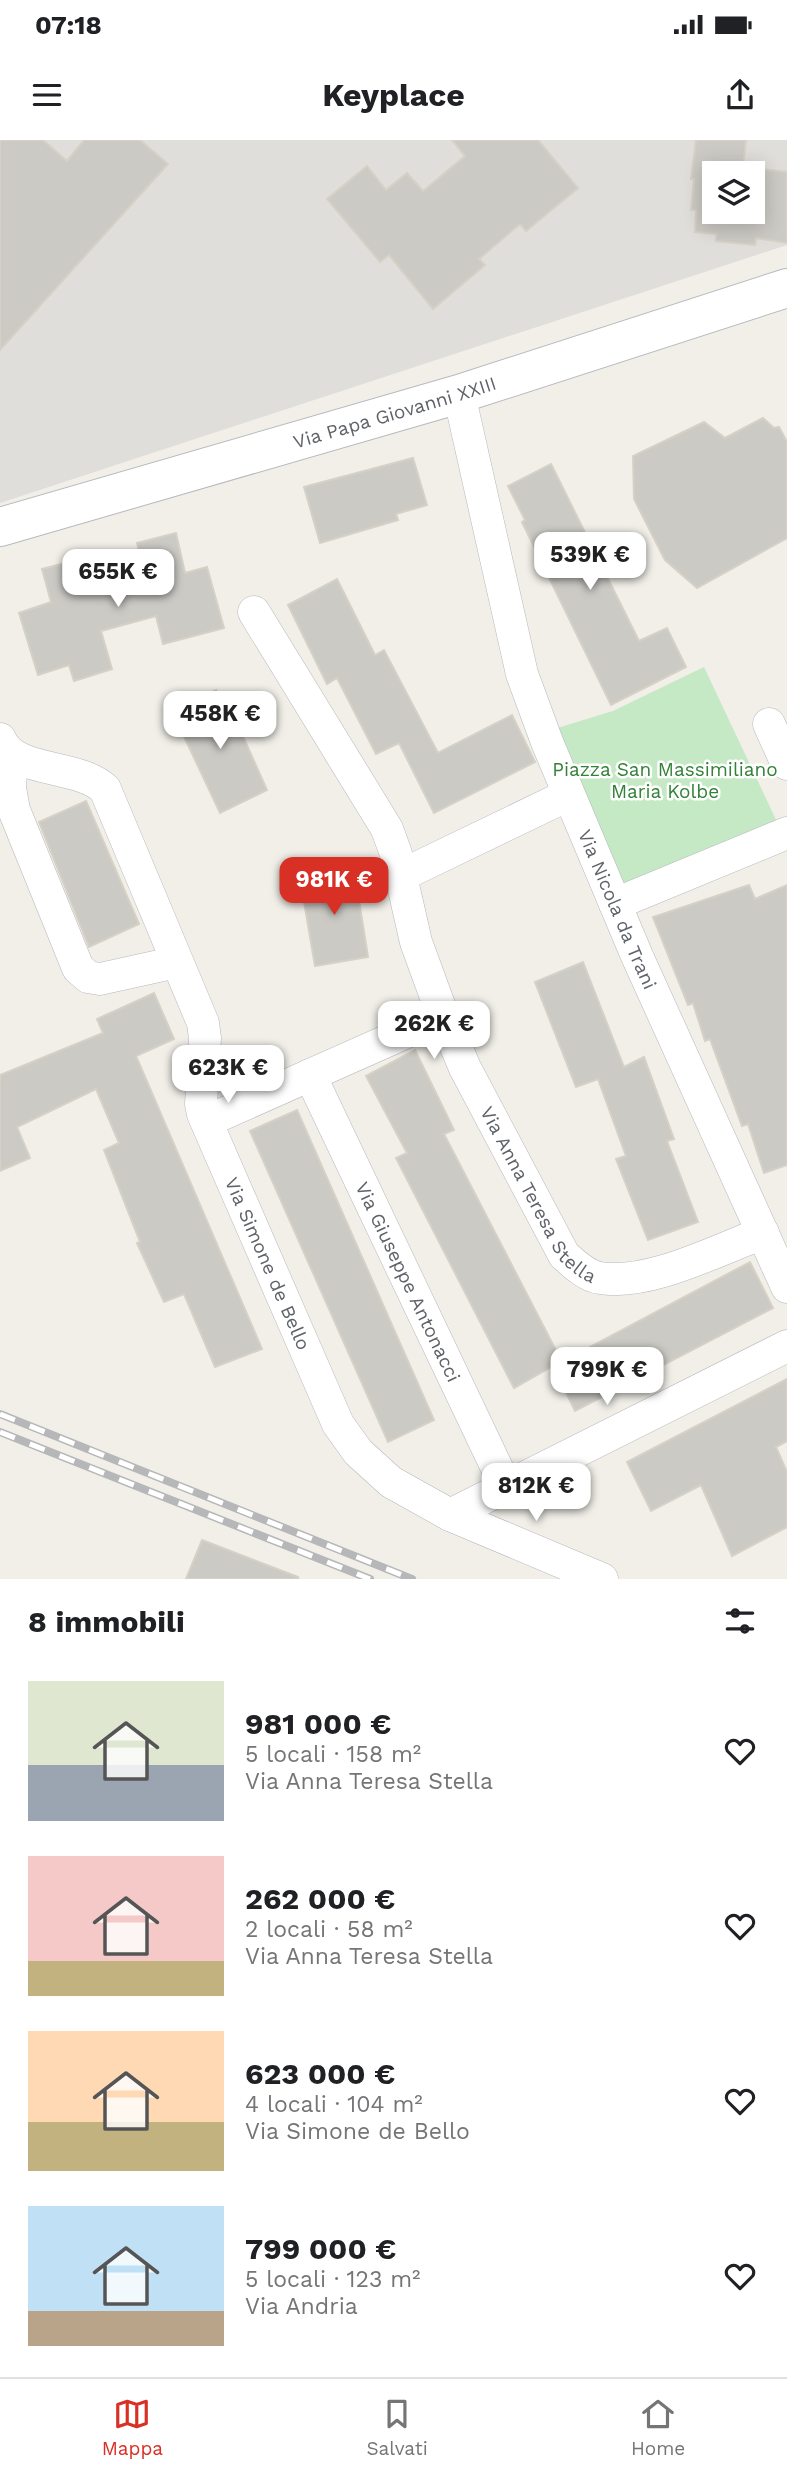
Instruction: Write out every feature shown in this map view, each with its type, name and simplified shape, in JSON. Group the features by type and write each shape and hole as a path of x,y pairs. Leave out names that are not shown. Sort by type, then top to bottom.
{"main road":[{"name":"Via Papa Giovanni XXIII","path":"0,527 459,394 787,288"}],"street":[{"name":"Via Nicola da Trani","path":"459,394 522,674 568,795 615,904 787,1287"},
{"name":"Via Anna Teresa Stella","path":"254,612 382,819 396,854 416,942 443,1016 466,1068 558,1243 579,1269 598,1278 620,1279 660,1271 762,1233"},
{"path":"769,724 787,764"},
{"name":"Via Simone de Bello","path":"6,747 14,810 78,968 88,977 100,979 177,962"},
{"name":"Via Simone de Bello","path":"6,747 32,763 95,779 105,789 203,1023 201,1104 206,1121 338,1424 358,1452 391,1482 450,1516 602,1579"},
{"path":"400,876 568,795"},
{"path":"615,904 787,833"},
{"path":"206,1121 443,1016"},
{"name":"Via Giuseppe Antonacci","path":"310,1075 506,1487"},
{"path":"450,1516 787,1346"}],"shaded area":[{"path":"0,140 787,140 787,245 0,503"}],"green space":[{"name":"Piazza San Massimiliano Maria Kolbe","path":"704,667 778,824 619,890 554,729 613,711"}],"building":[{"path":"0,140 43,140 67,161 84,140 140,140 168,164 0,350"},
{"path":"452,140 538,140 578,188 526,231 520,224 479,259 485,265 433,309 389,255 380,262 327,199 367,166 386,190 407,173 423,191 465,156"},
{"path":"696,140 746,140 744,161 702,161 702,224 765,224 765,170 787,172 787,243 756,238 755,245 716,241 716,234 695,232 696,210 691,210 694,179 691,179"},
{"path":"763,418 774,428 779,427 787,442 787,538 697,588 665,560 634,499 633,456 704,422 725,438"},
{"path":"413,458 427,505 396,514 398,520 320,543 304,487"},
{"path":"551,464 639,641 667,628 686,667 611,705 522,522 525,520 508,486"},
{"path":"176,533 185,573 207,567 224,628 163,644 156,616 101,631 112,669 74,681 69,665 38,675 19,613 51,602 42,569 81,559 90,592 145,576 137,543"},
{"path":"337,579 375,655 384,650 438,753 512,715 535,762 434,813 399,743 376,754 337,678 327,684 288,605"},
{"path":"216,690 230,718 234,716 267,790 220,813 172,711"},
{"path":"86,801 139,924 89,947 39,822"},
{"path":"354,869 368,957 315,966 300,878"},
{"path":"749,885 755,899 787,885 787,1165 764,1173 748,1124 742,1126 710,1039 705,1041 693,1003 688,1005 653,917"},
{"path":"583,962 624,1067 644,1057 674,1139 667,1141 698,1222 648,1240 616,1159 626,1156 598,1079 576,1087 535,982"},
{"path":"154,993 174,1039 136,1056 262,1349 215,1367 184,1294 164,1302 137,1243 140,1242 104,1150 119,1143 96,1089 17,1127 30,1158 0,1171 0,1075 103,1033 97,1019"},
{"path":"415,1050 454,1130 444,1134 562,1362 750,1262 773,1308 575,1411 553,1366 514,1388 396,1158 407,1153 366,1076"},
{"path":"297,1110 434,1420 388,1442 250,1131"},
{"path":"787,1379 787,1441 776,1447 787,1472 787,1527 732,1556 701,1485 651,1511 627,1462"},
{"path":"202,1540 298,1577 298,1579 186,1579"}],"railway":[{"path":"0,1414 412,1579"},
{"path":"0,1432 370,1579"}]}
